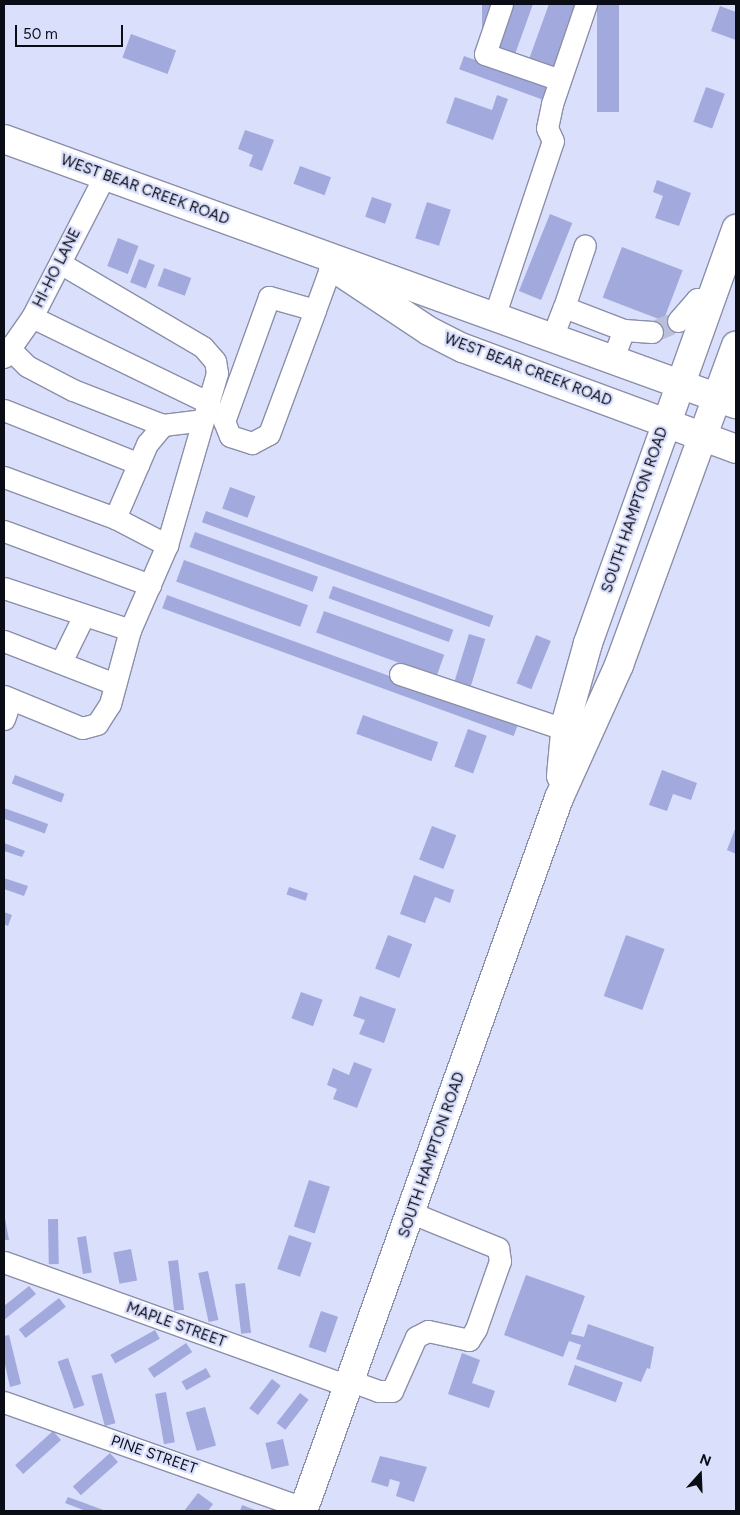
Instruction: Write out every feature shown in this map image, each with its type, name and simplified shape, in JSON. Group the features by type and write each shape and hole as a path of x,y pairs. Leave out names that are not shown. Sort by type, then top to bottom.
{"main road":[{"name":"WEST BEAR CREEK ROAD","path":"4,139 496,314 727,402"},
{"name":"SOUTH HAMPTON ROAD","path":"559,798 566,730 588,644 736,229"},
{"name":"WEST BEAR CREEK ROAD","path":"286,240 331,266 429,331 463,348 736,449"},
{"name":"SOUTH HAMPTON ROAD","path":"304,1510 412,1213 559,798 619,665 703,437 727,402 736,346"}],"street":[{"path":"502,4 484,54 560,80"},
{"path":"496,314 553,141 547,128 560,80 586,4"},
{"name":"HI-HO LANE","path":"6,352 32,317 105,176"},
{"path":"553,335 585,246"},
{"path":"4,719 7,698 82,728 97,724 115,684 130,630 167,545 217,373 215,361 203,347 60,263"},
{"path":"315,310 270,297 224,421 230,436 252,443 269,434 315,310 331,266"},
{"path":"678,321 697,299 711,302"},
{"path":"564,307 624,330 652,332"},
{"path":"32,317 206,411"},
{"path":"613,358 624,330"},
{"path":"6,352 27,366 73,390 163,425"},
{"path":"4,410 139,464"},
{"path":"115,518 147,444 163,425 206,411"},
{"path":"4,477 115,518 167,545"},
{"path":"4,531 150,585"},
{"path":"4,588 83,617 130,630"},
{"path":"61,662 83,617"},
{"path":"4,641 115,684"},
{"path":"400,674 566,730"},
{"name":"MAPLE STREET","path":"4,1262 350,1384 378,1391 392,1390 416,1337 428,1331 469,1340 476,1329 500,1261 498,1248 412,1213"},
{"name":"PINE STREET","path":"4,1402 304,1510"}],"building":[{"path":"482,4 496,4 496,54 482,54"},
{"path":"512,4 533,4 514,57 496,51"},
{"path":"549,4 580,4 556,72 528,62"},
{"path":"597,4 619,4 619,112 597,112"},
{"path":"720,6 736,12 736,40 711,31"},
{"path":"131,34 176,50 168,74 122,57"},
{"path":"464,56 553,88 548,102 459,69"},
{"path":"706,87 725,94 712,129 693,122"},
{"path":"497,95 508,99 493,140 446,123 455,97 492,110"},
{"path":"245,130 274,140 262,171 249,166 253,155 238,149"},
{"path":"300,166 331,177 325,195 294,184"},
{"path":"657,180 691,193 679,226 655,218 663,196 653,192"},
{"path":"372,197 392,204 385,224 365,217"},
{"path":"427,202 451,210 439,246 415,238"},
{"path":"550,214 572,223 541,300 519,291"},
{"path":"118,238 139,246 128,274 107,266"},
{"path":"622,247 683,270 663,321 603,297"},
{"path":"139,259 155,265 146,288 130,282"},
{"path":"164,268 191,278 185,296 158,286"},
{"path":"230,487 255,496 248,518 222,509"},
{"path":"206,511 494,616 489,627 202,522"},
{"path":"195,532 318,577 313,592 190,547"},
{"path":"184,560 308,605 300,627 176,582"},
{"path":"333,586 453,630 449,642 329,598"},
{"path":"167,595 518,723 514,736 162,608"},
{"path":"324,611 444,655 436,676 316,633"},
{"path":"469,634 485,639 470,689 454,684"},
{"path":"536,635 551,641 531,689 517,683"},
{"path":"363,715 438,742 431,761 356,734"},
{"path":"468,729 487,736 473,773 454,767"},
{"path":"662,770 697,783 691,800 673,794 667,811 649,805"},
{"path":"15,775 64,794 61,802 12,783"},
{"path":"4,808 48,824 45,833 4,819"},
{"path":"432,826 456,835 443,869 419,860"},
{"path":"736,830 736,854 727,850"},
{"path":"4,843 25,851 22,857 4,851"},
{"path":"414,875 454,890 450,903 435,897 425,923 400,914"},
{"path":"4,878 28,886 24,896 4,889"},
{"path":"289,887 308,893 306,901 287,895"},
{"path":"4,912 12,915 8,926 4,924"},
{"path":"388,935 412,944 399,978 375,969"},
{"path":"626,935 665,949 642,1010 604,996"},
{"path":"301,992 323,1000 313,1026 291,1018"},
{"path":"360,996 396,1009 384,1043 359,1034 365,1020 353,1016"},
{"path":"354,1062 372,1069 357,1108 333,1099 337,1089 327,1085 333,1068 349,1075"},
{"path":"309,1180 330,1187 315,1233 294,1227"},
{"path":"4,1213 9,1240 4,1240"},
{"path":"48,1219 58,1219 59,1264 49,1264"},
{"path":"289,1235 312,1243 300,1277 277,1269"},
{"path":"86,1236 92,1273 83,1274 77,1237"},
{"path":"131,1249 137,1280 119,1284 113,1252"},
{"path":"178,1260 184,1310 174,1311 168,1261"},
{"path":"208,1271 218,1320 209,1322 198,1273"},
{"path":"526,1275 585,1296 571,1334 584,1337 588,1324 654,1347 650,1369 647,1368 641,1382 576,1359 581,1345 569,1341 563,1357 504,1335"},
{"path":"245,1283 251,1333 241,1334 235,1284"},
{"path":"29,1286 36,1294 4,1320 4,1306"},
{"path":"59,1298 66,1307 26,1338 19,1329"},
{"path":"321,1311 338,1317 326,1353 309,1347"},
{"path":"155,1330 160,1339 115,1363 110,1355"},
{"path":"9,1335 21,1384 10,1387 4,1360 4,1336"},
{"path":"186,1343 192,1352 154,1378 148,1369"},
{"path":"462,1353 480,1360 472,1383 495,1391 489,1408 448,1394"},
{"path":"68,1358 84,1405 74,1409 58,1362"},
{"path":"575,1365 623,1382 616,1402 568,1385"},
{"path":"206,1368 211,1377 186,1390 182,1382"},
{"path":"102,1373 115,1423 105,1426 91,1376"},
{"path":"272,1379 281,1386 258,1415 249,1408"},
{"path":"166,1392 175,1442 164,1444 155,1394"},
{"path":"300,1393 309,1400 285,1430 277,1423"},
{"path":"205,1407 216,1445 197,1451 186,1413"},
{"path":"53,1431 61,1440 23,1474 15,1465"},
{"path":"283,1439 289,1465 272,1469 265,1443"},
{"path":"110,1453 118,1462 81,1495 73,1486"},
{"path":"380,1456 427,1467 414,1502 396,1496 400,1482 390,1479 388,1487 371,1482"},
{"path":"198,1493 213,1504 208,1511 184,1511"},
{"path":"68,1497 106,1511 86,1511 65,1503"},
{"path":"242,1505 258,1511 240,1511"}],"tunnel":[{"path":"652,332 678,321"}]}
